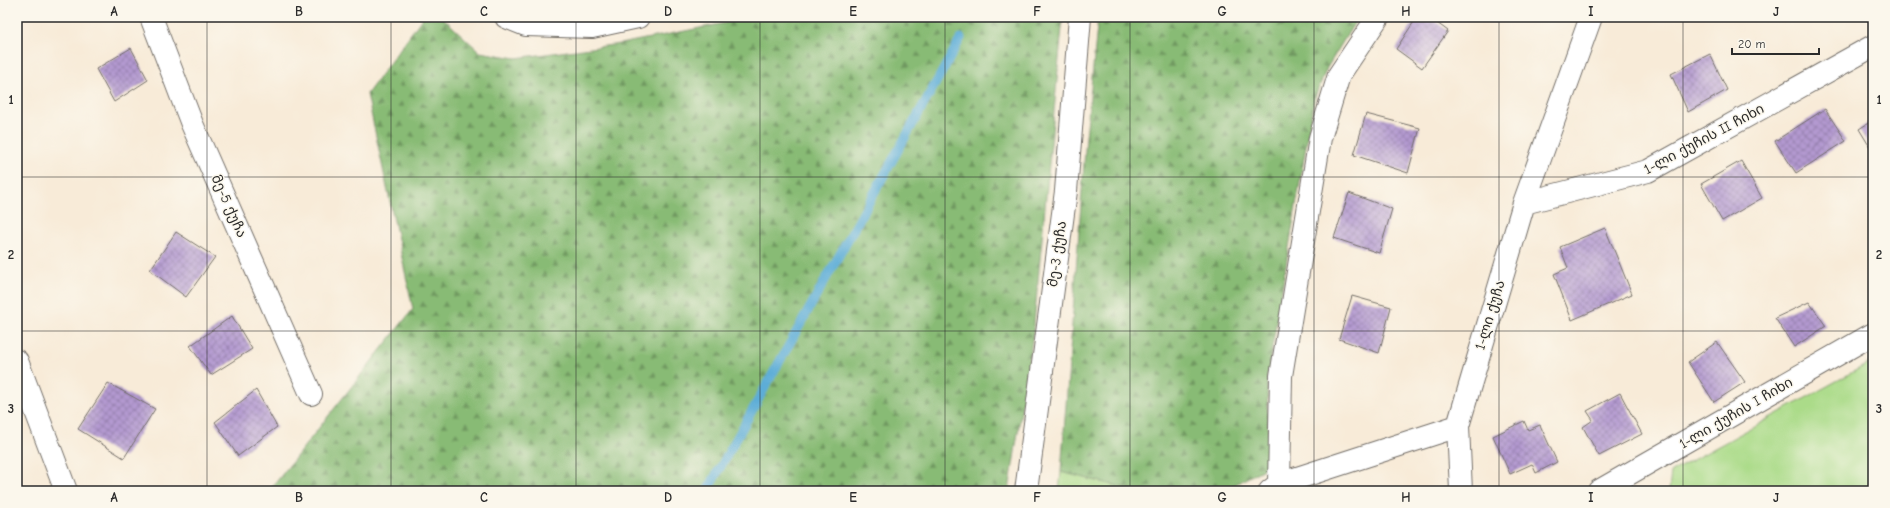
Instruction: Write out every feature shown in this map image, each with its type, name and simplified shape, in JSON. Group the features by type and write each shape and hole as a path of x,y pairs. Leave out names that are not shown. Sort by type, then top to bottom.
{"street":[{"name":"მე-5 ქუჩა","path":"151,17 192,124 312,394"},
{"path":"506,17 526,25 592,28 638,17"},
{"name":"მე-3 ქუჩა","path":"1026,491 1066,191 1080,17"},
{"name":"1-ლი ქუჩა","path":"1458,426 1524,203 1591,17"},
{"path":"1377,18 1339,75 1320,138 1281,376 1274,487 1458,426 1461,491"},
{"name":"1-ლი ქუჩის II ჩიხი","path":"1524,203 1648,171 1873,46"},
{"name":"1-ლი ქუჩის I ჩიხი","path":"1599,491 1873,334"},
{"path":"17,361 66,491"}],"green space":[{"path":"423,17 442,17 480,52 516,58 620,44 750,17 1063,17 1033,334 1009,491 269,491 413,309 367,94"},
{"path":"1098,17 1358,17 1327,68 1314,99 1267,378 1269,466 1223,491 1138,491 1061,472 1086,137"},
{"path":"1873,361 1873,491 1669,491 1671,472"},
{"path":"1061,472 1138,491 1059,491"}],"building":[{"path":"1417,17 1429,17 1448,31 1422,68 1396,49"},
{"path":"131,48 148,80 114,102 96,69"},
{"path":"1710,54 1727,90 1688,112 1671,74"},
{"path":"1825,109 1846,141 1796,173 1775,141"},
{"path":"1366,114 1420,128 1408,173 1354,155"},
{"path":"1873,120 1873,152 1859,129"},
{"path":"1741,161 1762,198 1722,221 1701,184"},
{"path":"1349,193 1392,209 1379,253 1334,238"},
{"path":"1605,228 1632,294 1572,320 1554,274 1568,268 1560,247"},
{"path":"176,232 215,257 186,297 150,270"},
{"path":"1352,296 1391,307 1379,353 1339,339"},
{"path":"1809,302 1826,326 1794,347 1775,318"},
{"path":"232,316 252,349 211,375 190,346"},
{"path":"1717,342 1745,382 1714,402 1688,362"},
{"path":"108,383 155,409 124,458 78,429"},
{"path":"256,390 277,427 238,456 215,422"},
{"path":"1620,393 1642,434 1599,456 1583,427 1593,420 1587,411"},
{"path":"1524,421 1528,430 1540,425 1557,462 1536,473 1532,464 1510,474 1493,436"},
{"path":"203,488 203,491 149,491 149,490"}],"waterway":[{"path":"707,491 961,38"}]}
